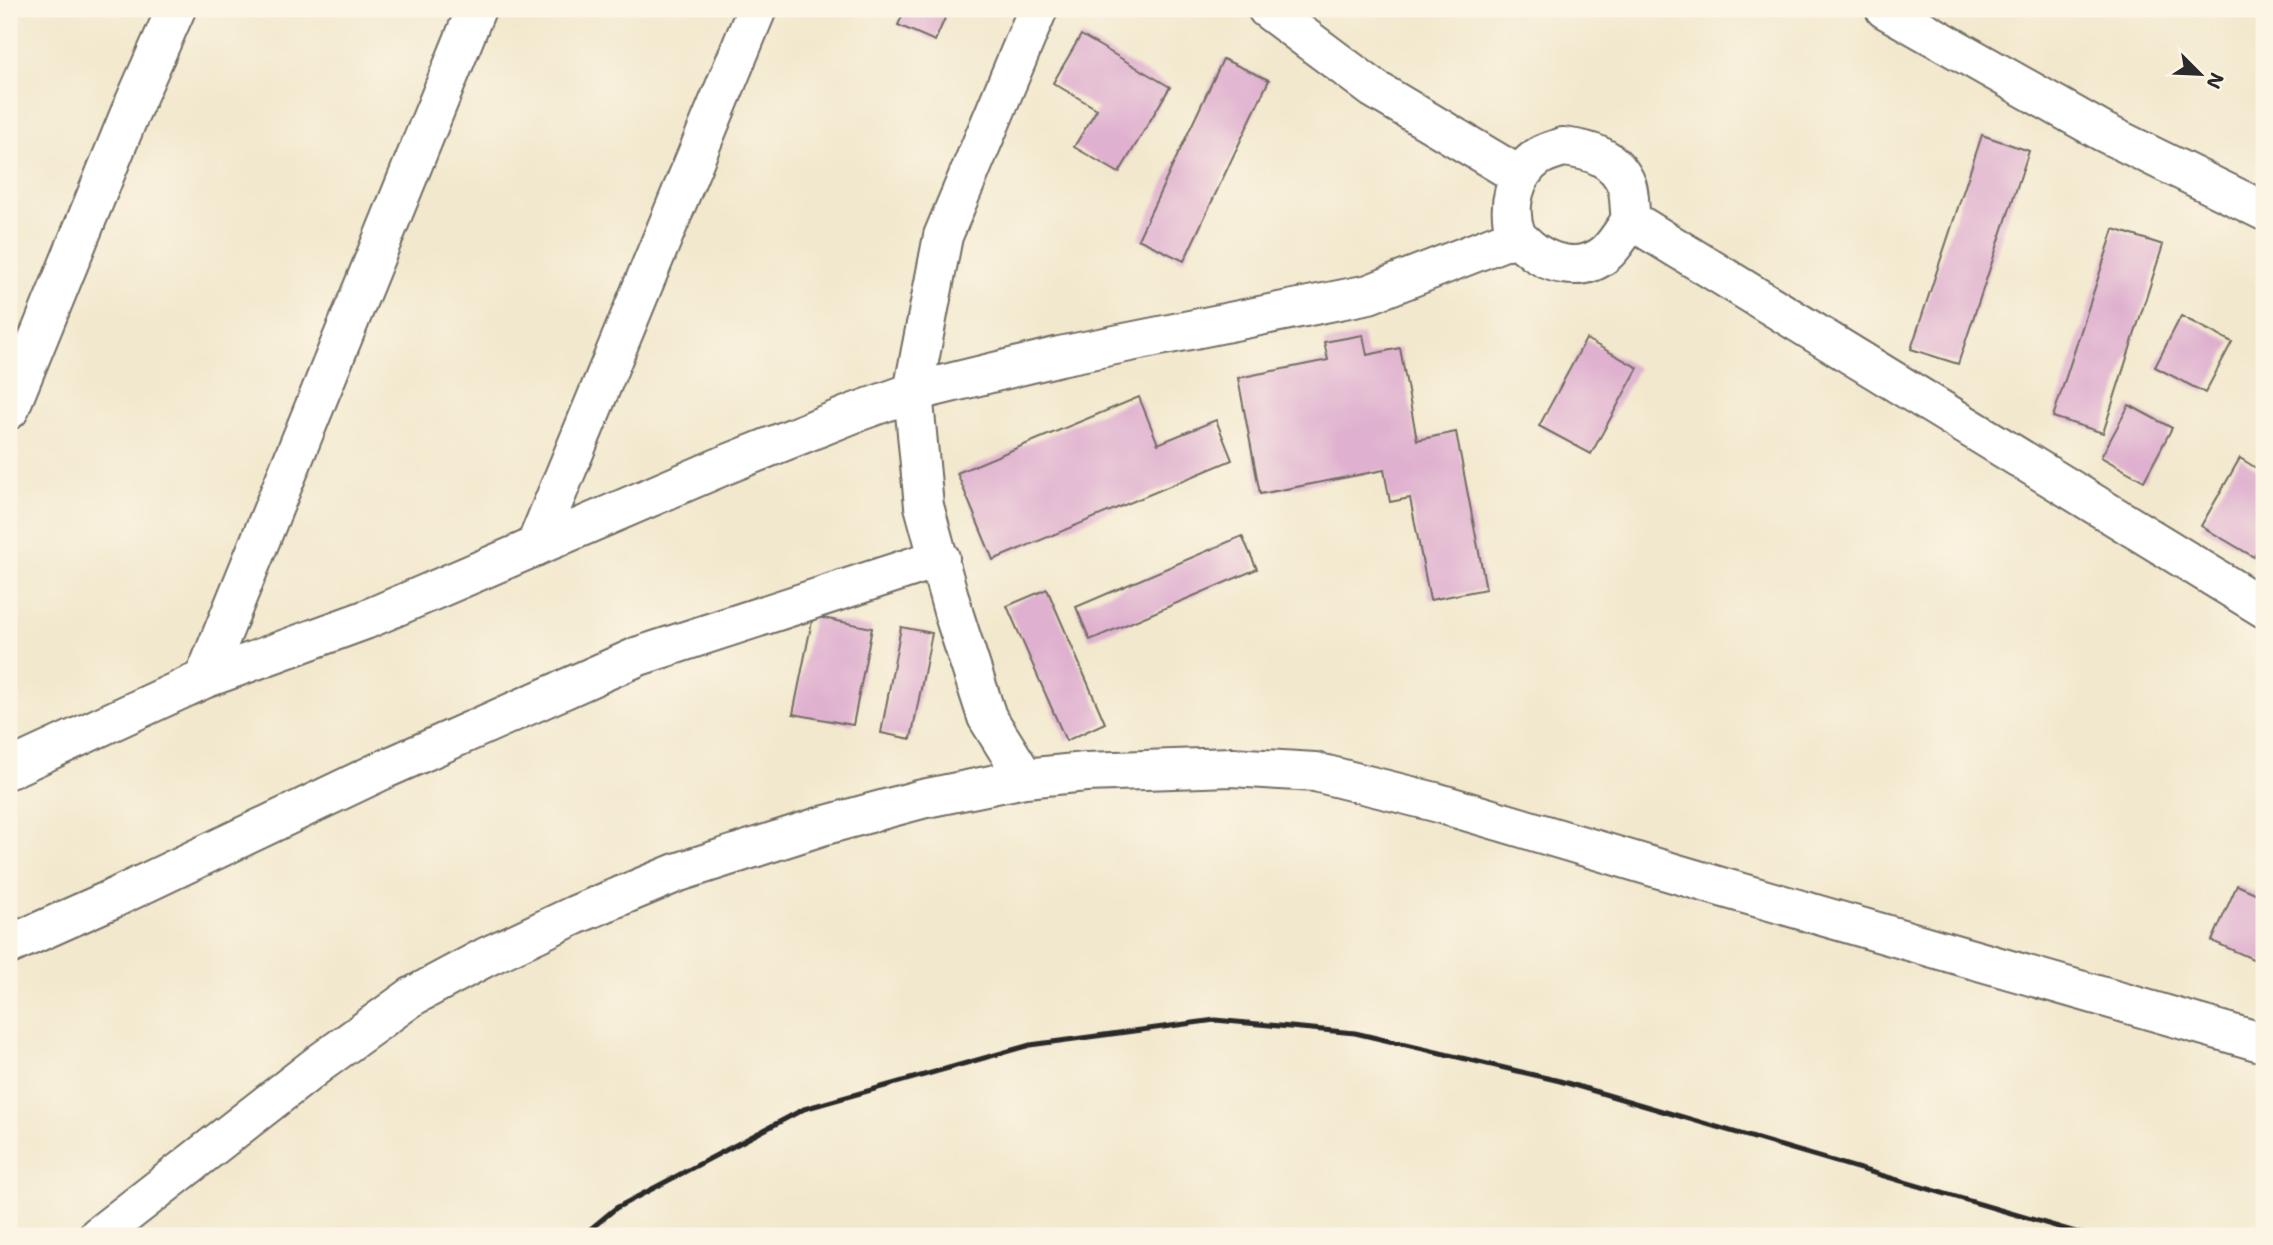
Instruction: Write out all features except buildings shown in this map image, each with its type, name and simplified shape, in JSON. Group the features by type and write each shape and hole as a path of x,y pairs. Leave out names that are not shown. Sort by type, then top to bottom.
{"street":[{"path":"9,410 130,113 176,9"},
{"path":"204,680 476,9"},
{"path":"535,547 757,9"},
{"path":"1024,778 987,717 954,615 924,506 913,392 943,236 1038,9"},
{"path":"1267,9 1374,89 1520,176"},
{"path":"1885,9 2103,132 2264,211"},
{"path":"1563,147 1590,150 1612,164 1627,186 1631,220 1605,255 1583,264 1560,265 1539,256 1517,236 1512,198 1520,176 1538,157 1563,147"},
{"path":"1631,220 2264,608"},
{"path":"9,769 204,680 365,620 725,465 913,392 1059,356 1370,294 1517,236"},
{"path":"9,945 112,899 362,779 639,656 940,558"},
{"path":"98,1236 320,1063 403,1003 486,957 575,915 676,873 822,826 922,799 1024,778 1086,772 1231,767 1315,772 1435,802 2264,1044"}],"railway":[{"path":"582,1236 616,1208 804,1109 1030,1045 1215,1020 1355,1033 1560,1081 2089,1236"}]}
